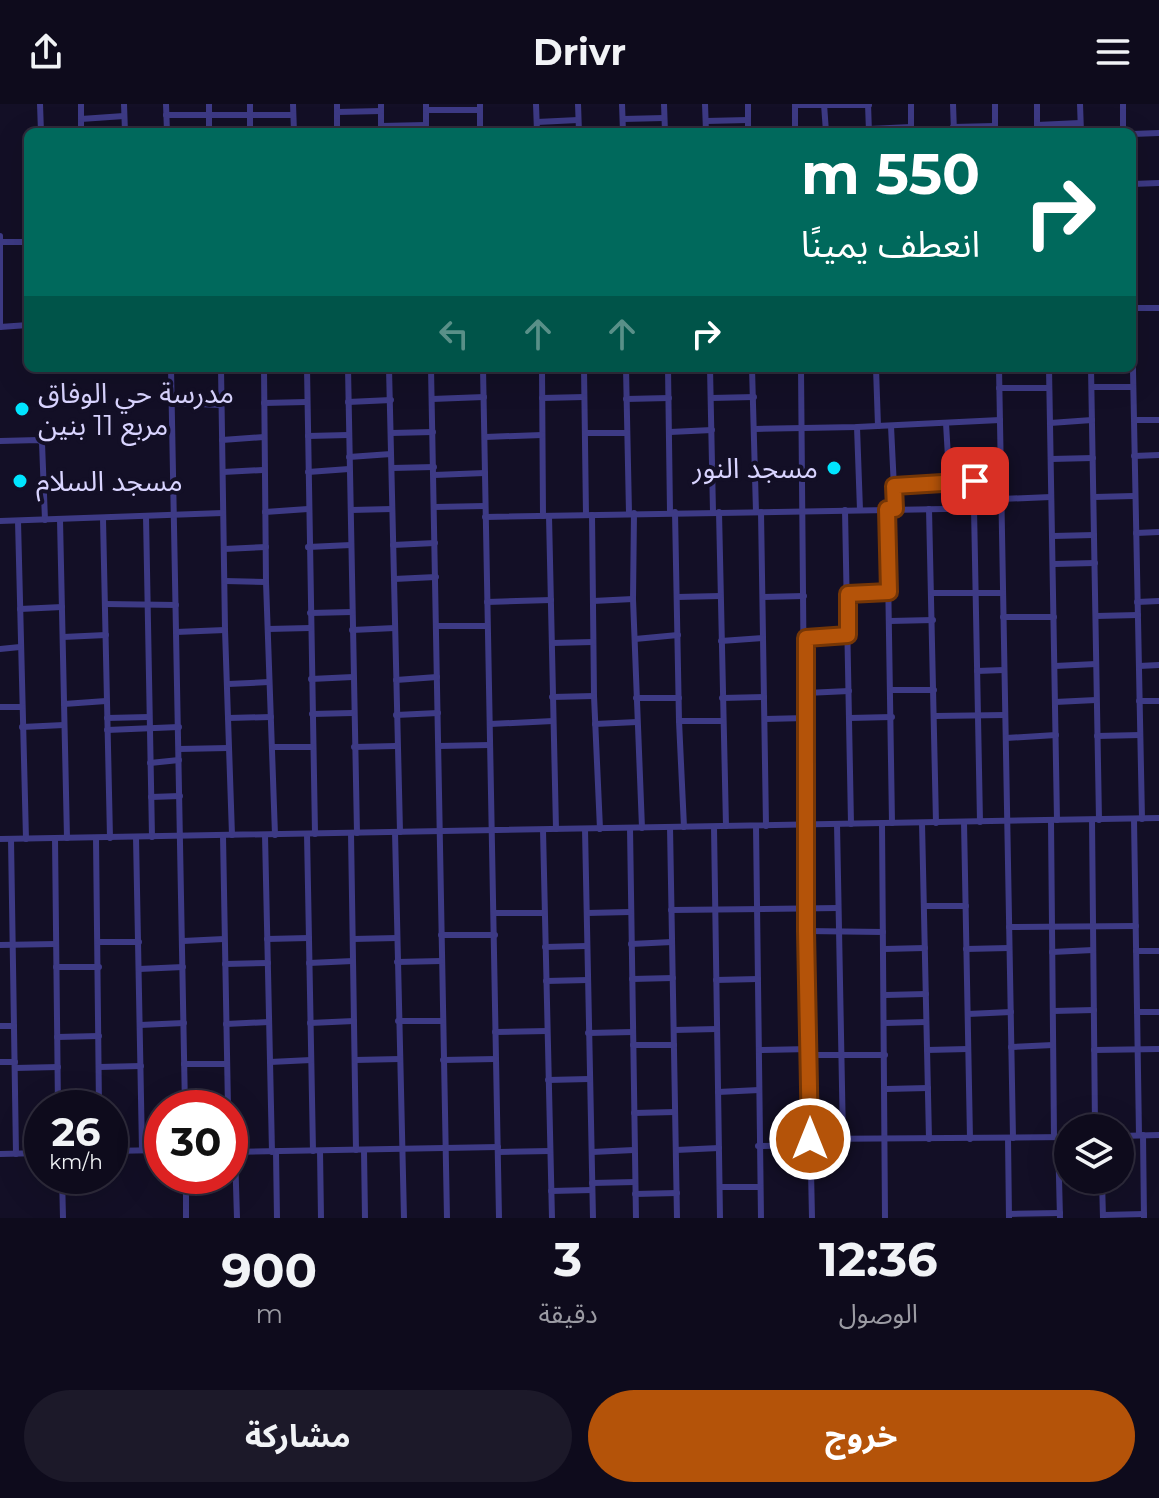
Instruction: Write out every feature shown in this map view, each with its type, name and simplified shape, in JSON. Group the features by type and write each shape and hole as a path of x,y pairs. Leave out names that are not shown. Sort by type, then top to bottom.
{"street":[{"path":"40,104 41,128"},
{"path":"81,104 81,128"},
{"path":"124,104 125,128"},
{"path":"166,104 167,128"},
{"path":"209,104 209,128"},
{"path":"250,104 250,128"},
{"path":"293,104 294,128"},
{"path":"536,104 537,128"},
{"path":"578,104 579,128"},
{"path":"622,104 623,128"},
{"path":"664,104 665,128"},
{"path":"705,104 706,128"},
{"path":"748,104 748,128"},
{"path":"824,104 826,128"},
{"path":"795,128 795,105 868,104 869,128"},
{"path":"911,104 911,128"},
{"path":"953,104 954,128"},
{"path":"995,104 995,128"},
{"path":"1037,104 1037,128 1080,123"},
{"path":"1080,104 1081,128"},
{"path":"1123,104 1123,128"},
{"path":"337,108 381,107 381,128"},
{"path":"426,128 426,107 480,107 480,128"},
{"path":"166,115 293,115"},
{"path":"81,119 124,116"},
{"path":"623,119 664,118"},
{"path":"537,122 578,120"},
{"path":"706,121 748,120"},
{"path":"1136,134 1159,133"},
{"path":"1136,184 1159,183"},
{"path":"24,242 0,240 0,327 24,325"},
{"path":"1136,308 1159,308"},
{"path":"171,372 185,1090"},
{"path":"221,372 232,835"},
{"path":"264,372 263,470 275,835"},
{"path":"307,372 312,714 310,1023 321,1218"},
{"path":"348,372 354,747 354,1021 365,1218"},
{"path":"389,372 396,680 398,1021 404,1218"},
{"path":"431,372 447,1218"},
{"path":"483,372 499,1218"},
{"path":"542,372 556,829"},
{"path":"583,372 600,829"},
{"path":"626,372 642,828"},
{"path":"668,372 684,827"},
{"path":"710,372 726,826"},
{"path":"752,372 763,597 766,826"},
{"path":"801,372 812,1218"},
{"path":"876,372 878,426"},
{"path":"999,372 1011,1012 1009,1216 1060,1216 1059,1194"},
{"path":"1049,372 1056,735 1052,927 1055,1114"},
{"path":"1091,372 1097,736 1093,927 1095,1114"},
{"path":"1102,1194 1103,1217 1144,1216 1136,951 1140,735 1133,372"},
{"path":"1092,387 1133,387"},
{"path":"999,388 1049,388"},
{"path":"432,399 484,397"},
{"path":"542,398 584,397"},
{"path":"711,398 754,397"},
{"path":"626,399 669,398"},
{"path":"348,402 391,400"},
{"path":"264,403 306,402"},
{"path":"173,403 221,405"},
{"path":"755,429 1000,420"},
{"path":"1050,423 1092,420"},
{"path":"1134,420 1159,420"},
{"path":"946,423 951,509"},
{"path":"891,426 894,486 889,592 892,823"},
{"path":"857,427 860,510"},
{"path":"670,432 712,430"},
{"path":"391,433 433,432"},
{"path":"585,433 627,433"},
{"path":"308,436 348,435"},
{"path":"485,437 542,435"},
{"path":"222,440 264,437"},
{"path":"0,441 41,441 45,520"},
{"path":"349,457 391,454"},
{"path":"1134,456 1159,455"},
{"path":"1051,459 1093,458"},
{"path":"392,468 485,473"},
{"path":"308,472 349,469"},
{"path":"223,472 263,470"},
{"path":"894,486 1000,480"},
{"path":"1094,497 1134,496"},
{"path":"1001,499 1051,497"},
{"path":"434,507 485,506"},
{"path":"974,508 980,822"},
{"path":"485,517 1001,508"},
{"path":"265,512 308,509"},
{"path":"351,510 392,509"},
{"path":"929,509 936,823"},
{"path":"845,510 851,824"},
{"path":"0,521 223,513"},
{"path":"146,516 152,837"},
{"path":"103,519 110,838"},
{"path":"60,520 67,838"},
{"path":"18,521 26,839"},
{"path":"1136,533 1159,532"},
{"path":"1053,536 1094,535"},
{"path":"393,545 435,543"},
{"path":"308,547 351,545"},
{"path":"224,549 266,547"},
{"path":"1054,564 1095,563"},
{"path":"394,579 436,577"},
{"path":"225,581 266,582"},
{"path":"848,594 889,592"},
{"path":"932,593 1003,593"},
{"path":"677,597 720,596"},
{"path":"763,597 804,596"},
{"path":"593,601 633,599"},
{"path":"487,602 551,600"},
{"path":"1137,602 1159,601"},
{"path":"105,604 176,605"},
{"path":"20,609 62,607"},
{"path":"310,613 352,612"},
{"path":"1096,616 1138,615"},
{"path":"1003,617 1054,617"},
{"path":"890,621 933,620"},
{"path":"436,626 487,626"},
{"path":"268,629 310,628"},
{"path":"352,630 395,628"},
{"path":"176,632 225,630"},
{"path":"63,637 106,635"},
{"path":"635,639 678,635"},
{"path":"806,638 848,635"},
{"path":"721,641 763,638"},
{"path":"552,643 593,642"},
{"path":"0,649 20,647"},
{"path":"1055,666 1096,664"},
{"path":"1139,666 1159,665"},
{"path":"977,671 1004,670"},
{"path":"311,679 353,677"},
{"path":"396,680 437,677"},
{"path":"228,684 269,682"},
{"path":"892,690 934,690"},
{"path":"806,693 849,691"},
{"path":"552,697 594,696"},
{"path":"722,698 764,697"},
{"path":"636,698 679,698"},
{"path":"1055,702 1096,700"},
{"path":"64,704 106,701"},
{"path":"1139,701 1159,701"},
{"path":"0,707 22,707"},
{"path":"312,714 353,713"},
{"path":"396,715 438,713"},
{"path":"935,716 1005,715"},
{"path":"107,718 149,717"},
{"path":"228,718 271,717"},
{"path":"849,718 892,717"},
{"path":"765,719 806,718"},
{"path":"490,724 553,721"},
{"path":"679,721 722,721"},
{"path":"595,724 637,722"},
{"path":"22,727 64,725"},
{"path":"107,730 179,727"},
{"path":"1006,738 1056,735"},
{"path":"1097,736 1140,735"},
{"path":"439,746 490,745"},
{"path":"354,747 396,746"},
{"path":"272,747 312,747"},
{"path":"179,749 228,748"},
{"path":"150,763 179,760"},
{"path":"151,797 180,796"},
{"path":"0,839 1159,818"},
{"path":"964,822 970,1139"},
{"path":"882,823 885,1218"},
{"path":"922,823 929,1139"},
{"path":"837,824 843,1139"},
{"path":"756,826 761,1218"},
{"path":"670,827 677,1218"},
{"path":"714,827 720,1218"},
{"path":"630,828 636,1218"},
{"path":"585,829 593,1218"},
{"path":"543,830 552,1218"},
{"path":"265,835 277,1218"},
{"path":"223,836 228,1090"},
{"path":"128,1150 142,1150 136,837"},
{"path":"96,838 99,1090"},
{"path":"11,839 16,1154"},
{"path":"55,839 58,1090"},
{"path":"924,906 966,906"},
{"path":"671,910 838,908"},
{"path":"587,913 630,912"},
{"path":"494,913 544,913"},
{"path":"1009,927 1136,926"},
{"path":"806,931 883,932"},
{"path":"441,935 495,935"},
{"path":"267,939 309,938"},
{"path":"353,939 397,938"},
{"path":"183,941 224,939"},
{"path":"98,942 139,942"},
{"path":"631,944 672,942"},
{"path":"0,945 56,944"},
{"path":"545,947 587,946"},
{"path":"884,949 925,948"},
{"path":"966,949 1009,948"},
{"path":"1052,952 1093,950"},
{"path":"1136,951 1159,951"},
{"path":"309,963 353,961"},
{"path":"397,962 441,961"},
{"path":"225,964 268,963"},
{"path":"56,967 99,967"},
{"path":"139,969 183,967"},
{"path":"632,979 673,978"},
{"path":"716,980 758,979"},
{"path":"546,981 588,980"},
{"path":"885,995 926,994"},
{"path":"1053,1011 1094,1010"},
{"path":"968,1014 1011,1012"},
{"path":"1137,1012 1159,1012"},
{"path":"310,1023 354,1021"},
{"path":"398,1021 442,1021"},
{"path":"226,1024 269,1022"},
{"path":"885,1023 926,1022"},
{"path":"140,1025 184,1023"},
{"path":"0,1026 14,1026"},
{"path":"674,1030 717,1029"},
{"path":"495,1032 547,1031"},
{"path":"588,1033 633,1032"},
{"path":"57,1037 99,1036"},
{"path":"633,1045 674,1045"},
{"path":"1011,1047 1053,1045"},
{"path":"927,1050 968,1049"},
{"path":"1094,1050 1159,1049"},
{"path":"759,1050 885,1055"},
{"path":"355,1060 400,1059"},
{"path":"443,1060 496,1059"},
{"path":"270,1062 311,1060"},
{"path":"0,1062 58,1067"},
{"path":"184,1064 227,1064"},
{"path":"99,1067 141,1066"},
{"path":"548,1080 589,1079"},
{"path":"886,1089 928,1088"},
{"path":"718,1092 759,1090"},
{"path":"634,1113 675,1112"},
{"path":"1134,1135 1159,1135"},
{"path":"758,1146 843,1139 1054,1137"},
{"path":"248,1152 446,1148 550,1151"},
{"path":"676,1150 719,1148"},
{"path":"592,1152 634,1150"},
{"path":"0,1154 24,1154"},
{"path":"551,1191 635,1182"},
{"path":"720,1187 760,1187"},
{"path":"635,1194 677,1193"},
{"path":"62,1194 63,1218"},
{"path":"186,1194 186,1218"},
{"path":"236,1194 237,1218"}],"place":[{"name":"مدرسة حي الوفاق مربع 11 بنين","path":"22,409"},
{"name":"مسجد النور","path":"834,468"},
{"name":"مسجد السلام","path":"20,481"}],"route":[{"path":"810,1139 806,638 848,635 848,594 889,592 887,509 895,509 894,486 975,481"}]}
